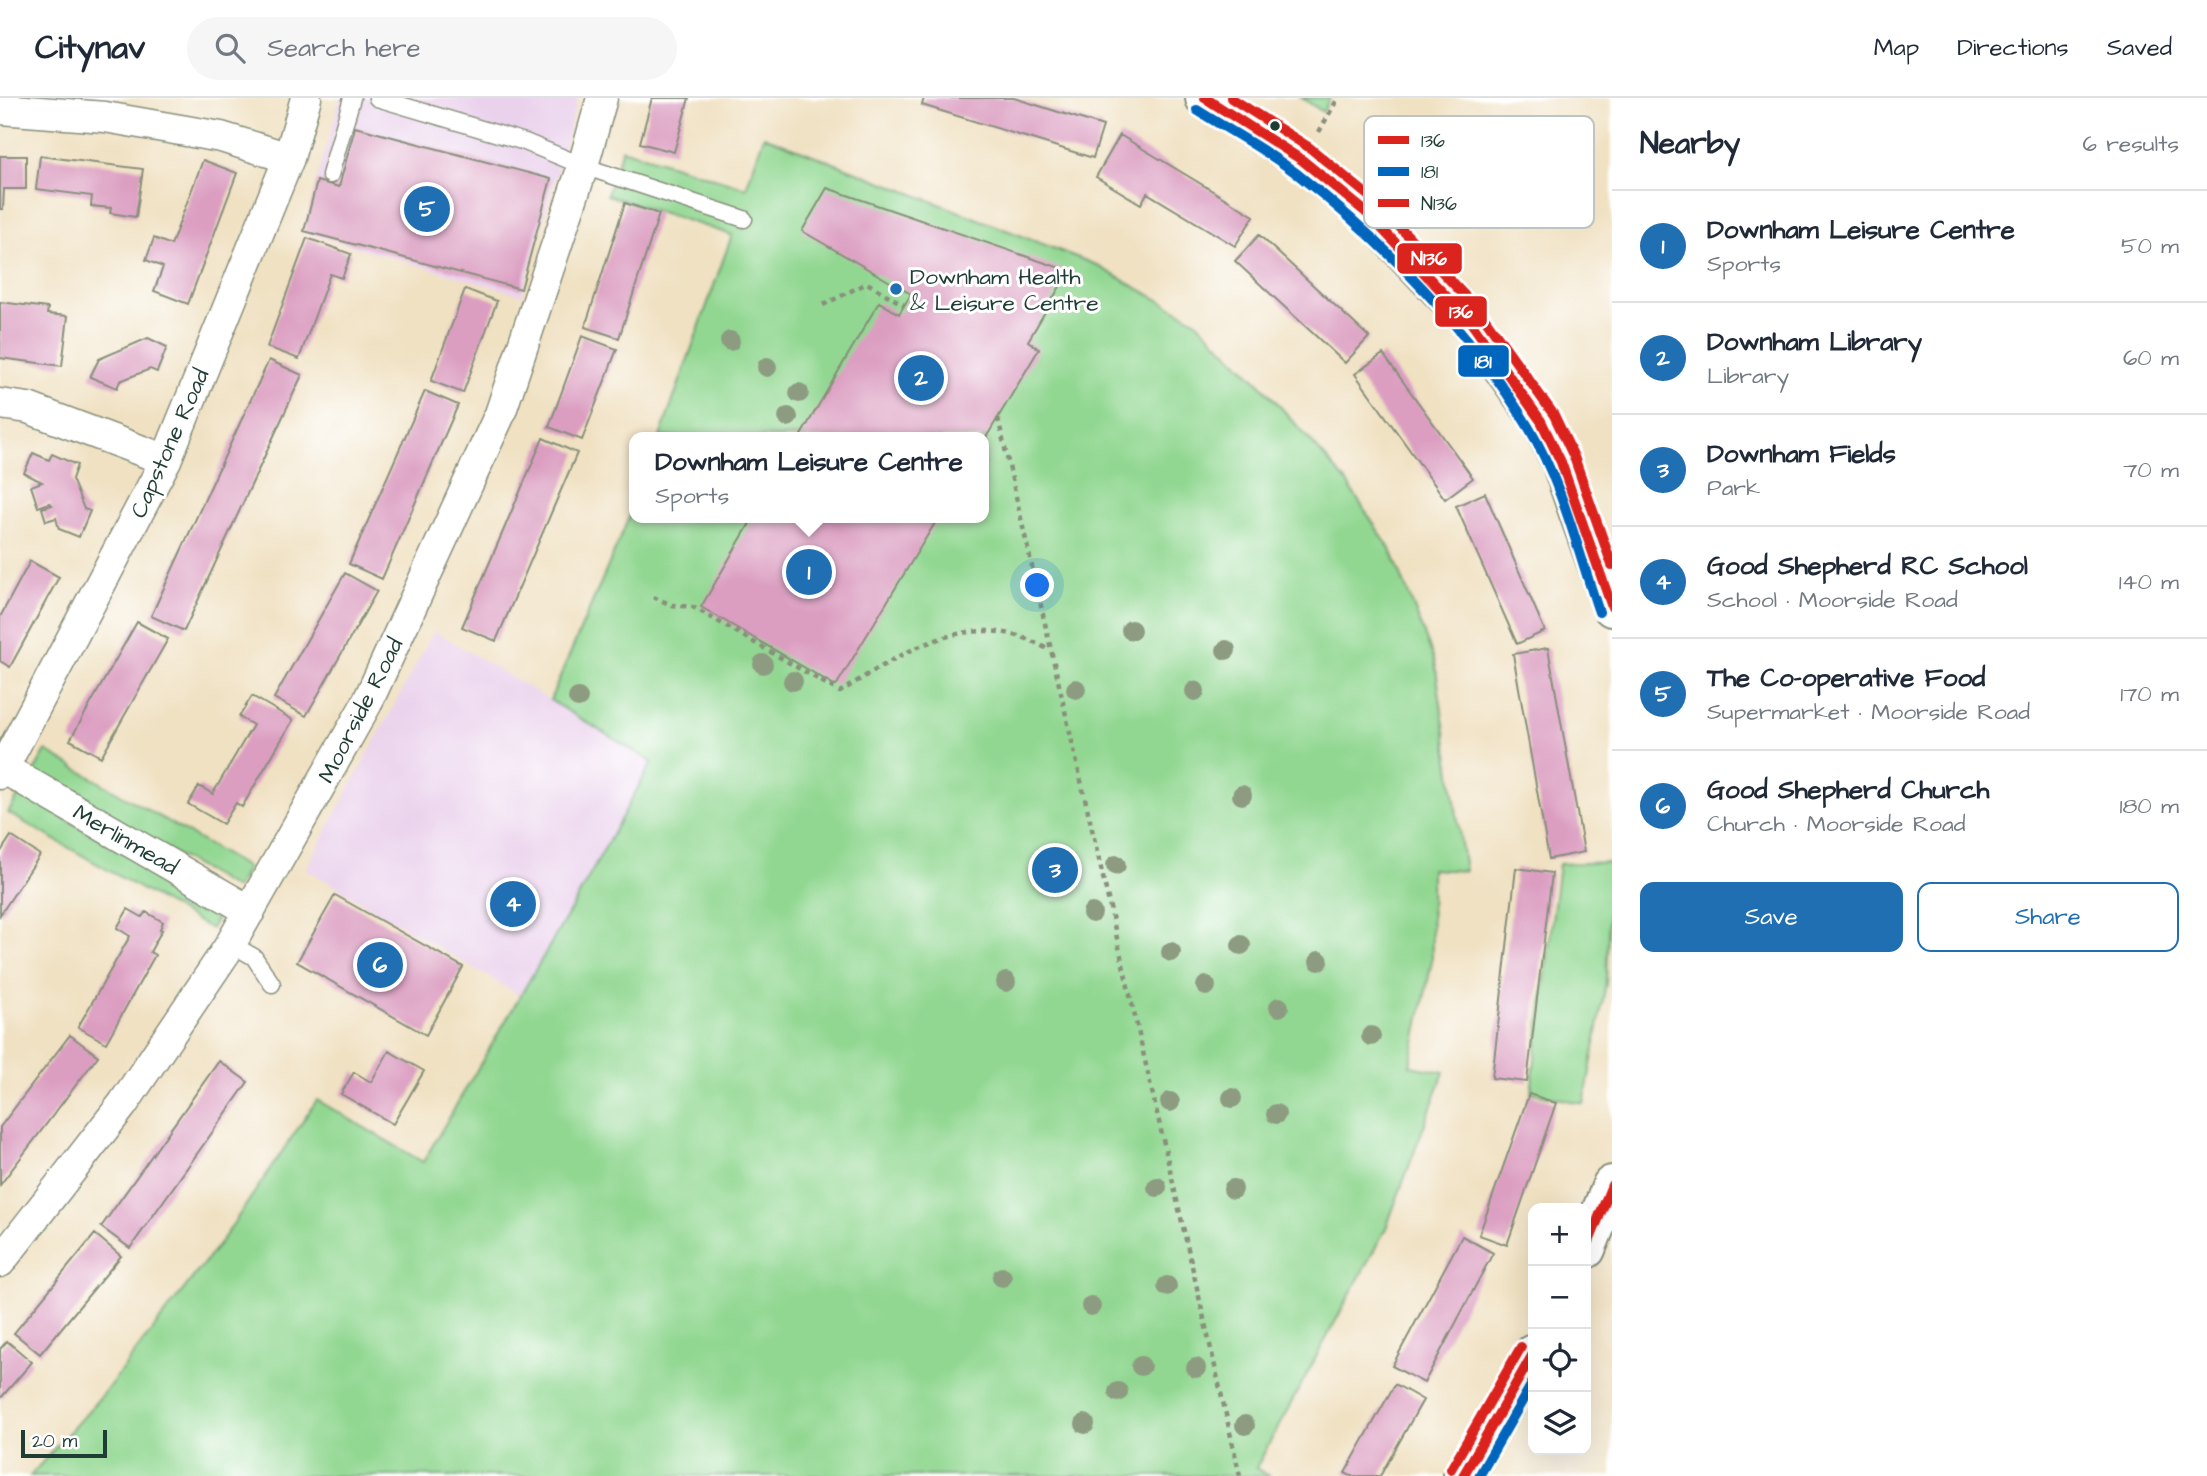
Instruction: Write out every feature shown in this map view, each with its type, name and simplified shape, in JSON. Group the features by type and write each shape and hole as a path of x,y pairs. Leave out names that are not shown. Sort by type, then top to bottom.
{"street":[{"name":"Capstone Road","path":"2,771 166,460 289,158 306,98"},
{"name":"Moorside Road","path":"0,1262 124,1104 231,944 367,703 494,426 583,166 602,98"},
{"path":"1205,98 1302,160 1364,211"},
{"path":"0,110 105,117 221,137 289,158"},
{"path":"1381,228 1470,321 1541,421 1551,441 1612,607"},
{"path":"0,404 28,408 166,460"},
{"name":"Merlinmead","path":"2,771 250,911"},
{"path":"1591,1237 1612,1185"},
{"path":"1463,1476 1528,1363"}],"lane":[{"path":"330,175 352,98"},
{"path":"377,98 525,142 583,166 744,219"},
{"path":"231,944 254,957 272,984"}],"path":[{"path":"824,305 867,283 904,305"},
{"path":"998,418 1049,651 1240,1476"},
{"path":"653,597 672,605 694,607 839,692 891,659 928,641 990,628 1026,636 1049,651"}],"shaded area":[{"path":"340,98 578,98 522,295 303,232"},
{"path":"434,631 717,800 489,1051 521,996 306,869"}],"green space":[{"path":"1302,98 1330,98 1323,112"},
{"path":"764,136 1094,264 1195,320 1263,387 1345,480 1392,552 1435,662 1465,871 1431,869 1432,961 1410,1066 1444,1072 1386,1228 1256,1468 1269,1476 30,1476 104,1393 225,1236 317,1100 423,1162 574,904 652,762 550,700 629,518 629,523 989,523 989,432 662,432 732,235 607,195 622,149 746,188"},
{"path":"46,751 248,868 236,889 34,772"},
{"path":"20,793 222,909 211,929 8,813"},
{"path":"1611,862 1606,983 1584,1104 1531,1092 1559,864"}],"building":[{"path":"652,98 689,98 674,152 640,143"},
{"path":"924,98 1014,98 1103,126 1093,158 922,105"},
{"path":"355,127 551,179 521,289 304,231 317,181 339,187"},
{"path":"1120,135 1254,216 1235,246 1147,193 1141,204 1096,177"},
{"path":"0,156 26,156 26,189 4,189 3,209 0,209"},
{"path":"40,156 143,169 136,217 110,213 111,208 91,206 92,196 36,189"},
{"path":"203,160 237,173 188,304 154,291 163,267 146,260 154,238 171,245"},
{"path":"827,188 1069,271 1028,341 1039,349 989,433 803,432 879,302 899,314 911,294 802,231"},
{"path":"625,203 659,214 619,338 585,327"},
{"path":"1259,235 1369,337 1345,363 1235,261"},
{"path":"307,238 351,254 342,278 330,274 299,359 267,347"},
{"path":"465,289 497,301 463,393 431,381"},
{"path":"0,302 48,308 47,314 68,316 62,366 0,358"},
{"path":"582,336 617,349 582,440 549,427"},
{"path":"148,338 167,347 157,372 150,369 120,381 117,388 90,377 99,359"},
{"path":"1383,354 1473,478 1445,499 1355,374"},
{"path":"269,360 302,375 184,631 151,616"},
{"path":"425,391 458,405 382,579 349,564"},
{"path":"543,438 577,453 496,641 462,627"},
{"path":"33,453 49,460 52,454 77,465 72,479 84,509 90,511 79,537 59,529 56,518 46,521 42,508 52,505 50,503 38,507 31,486 42,482 24,473"},
{"path":"1485,493 1545,631 1517,644 1456,506"},
{"path":"750,523 935,523 836,686 701,607"},
{"path":"30,561 59,577 10,667 0,661 0,617"},
{"path":"345,573 377,591 306,716 274,698"},
{"path":"137,622 168,639 101,757 70,740"},
{"path":"1548,648 1584,852 1549,859 1513,654"},
{"path":"252,696 293,720 242,807 236,803 223,824 188,804 199,786 213,794 253,725 239,717"},
{"path":"11,836 40,855 0,915 0,853"},
{"path":"1516,868 1552,873 1527,1082 1492,1078"},
{"path":"335,895 463,967 426,1035 297,962"},
{"path":"128,909 142,917 146,912 163,922 160,929 162,930 150,952 155,955 106,1043 78,1027 130,936 117,928"},
{"path":"70,1035 98,1056 0,1185 0,1127"},
{"path":"389,1051 424,1071 393,1124 341,1094 354,1072 371,1082"},
{"path":"219,1061 248,1082 130,1248 101,1227"},
{"path":"1529,1094 1556,1103 1507,1245 1479,1235"},
{"path":"95,1234 121,1256 40,1354 14,1333"},
{"path":"1462,1236 1493,1253 1424,1383 1392,1366"},
{"path":"7,1341 32,1362 0,1399 0,1349"},
{"path":"1395,1384 1423,1400 1380,1476 1351,1476 1345,1473"}],"transit line":[{"name":"136","path":"1205,98 1302,160 1364,211"},
{"name":"N136","path":"1231,98 1310,148 1364,192"},
{"name":"181","path":"1197,110 1273,156 1329,200 1394,259 1453,323 1506,392 1541,449 1560,494 1599,612"},
{"name":"136","path":"1381,228 1470,321 1541,421 1561,462 1612,607"},
{"name":"N136","path":"1401,228 1481,313 1554,415 1574,457 1612,565"},
{"name":"136","path":"1591,1237 1612,1185"},
{"name":"N136","path":"1451,1469 1521,1347"},
{"name":"136","path":"1463,1476 1528,1363"},
{"name":"181","path":"1479,1476 1528,1391"}],"place":[{"name":"The Co-operative Food","path":"427,209"},
{"name":"Downham Health & Leisure Centre","path":"896,289"},
{"name":"Downham Library","path":"921,378"},
{"name":"Downham Leisure Centre","path":"809,572"},
{"name":"Downham Fields","path":"1055,870"},
{"name":"Good Shepherd RC School","path":"513,904"},
{"name":"Good Shepherd Church","path":"380,965"}]}
